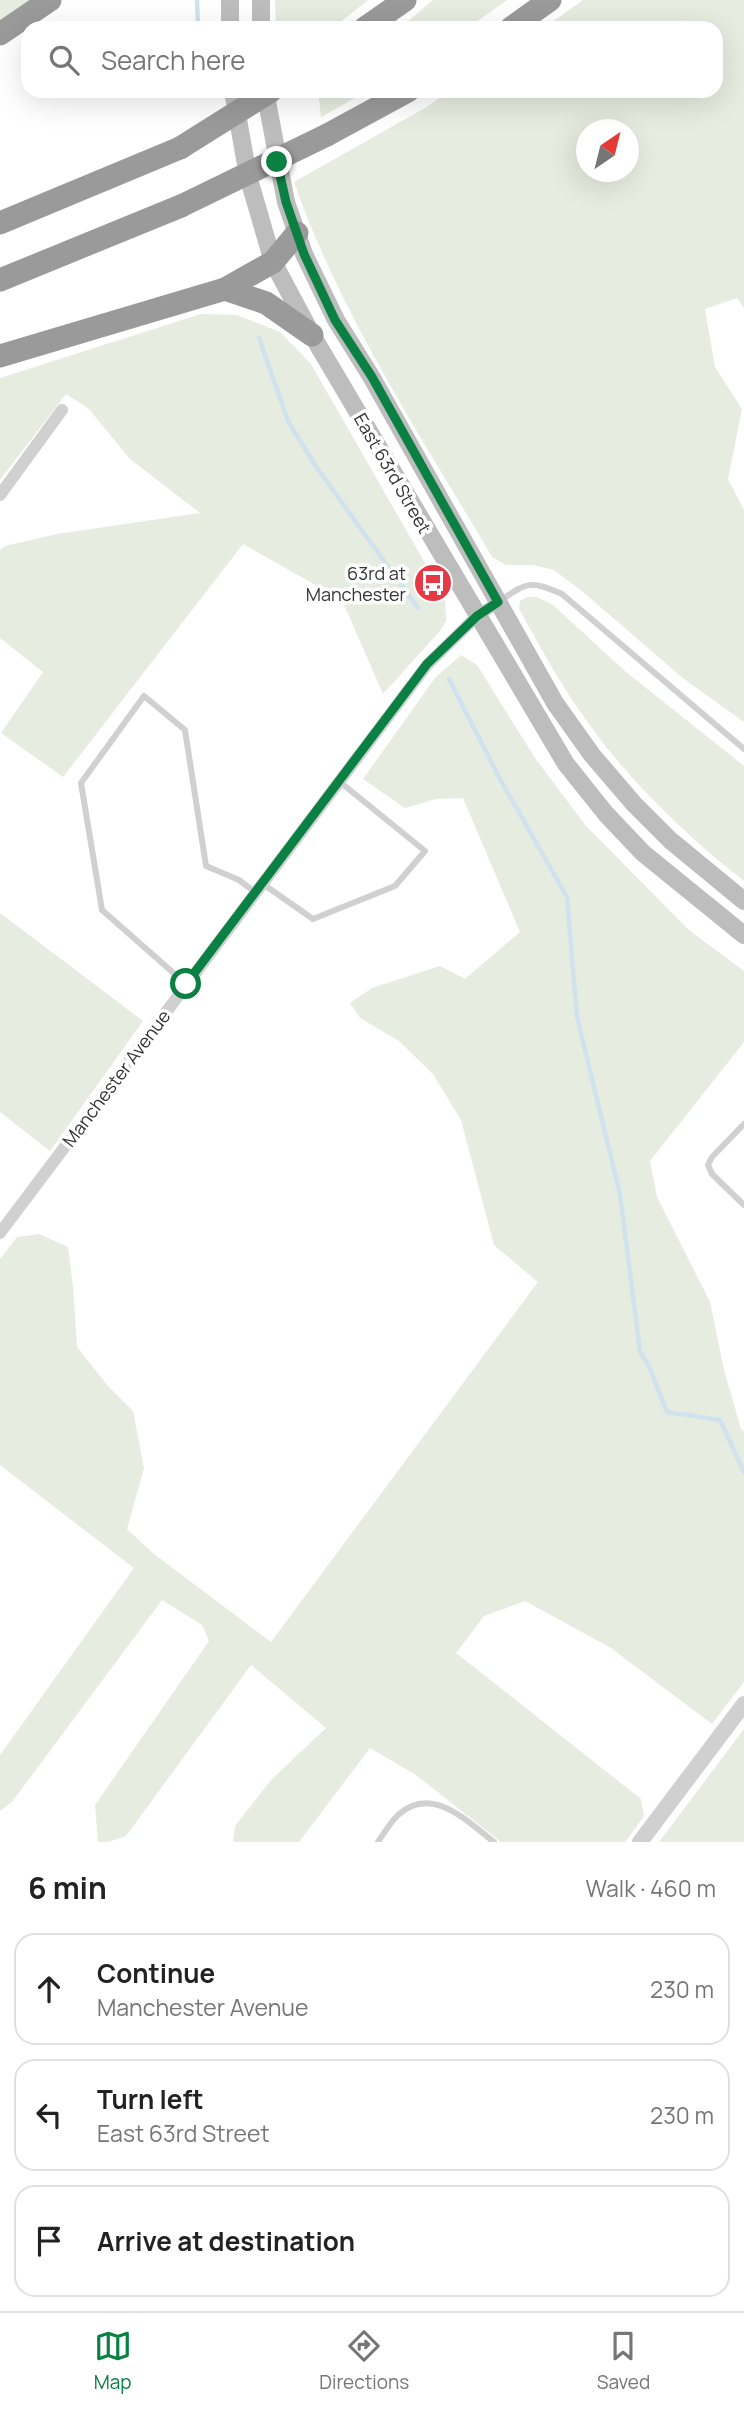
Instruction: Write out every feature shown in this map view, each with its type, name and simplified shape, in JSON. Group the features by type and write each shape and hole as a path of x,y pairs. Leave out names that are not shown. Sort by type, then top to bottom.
{"highway":[{"path":"0,34 50,0"},
{"path":"375,21 405,0"},
{"path":"521,21 550,0"},
{"path":"0,223 180,148 260,98"},
{"path":"0,280 181,206 327,135 395,98"},
{"path":"0,356 225,289 273,262 297,233"},
{"path":"225,289 266,303 312,335"}],"main road":[{"path":"230,0 230,21"},
{"path":"261,0 261,21"},
{"name":"East 63rd Street","path":"234,98 248,176 273,262 312,335 566,764 606,814 643,853 744,935"},
{"name":"East 63rd Street","path":"266,98 286,202 304,254 335,320 372,377 555,703 592,755 634,803 670,840 744,901"}],"street":[{"path":"0,495 62,410"},
{"name":"Manchester Avenue","path":"0,1233 427,664 477,616 498,602"},
{"path":"640,1842 744,1704"}],"lane":[{"path":"498,602 522,586 542,584 562,594 744,749"},
{"path":"186,984 102,910 81,783 144,696 185,730 206,866 258,888 313,919 395,886 425,851 338,781"},
{"path":"744,1124 712,1157 708,1165 712,1174 744,1205"},
{"path":"377,1842 396,1817 414,1804 423,1802 434,1802 447,1808 495,1842"}],"shaded area":[{"path":"0,0 31,0 0,22"},
{"path":"275,0 368,0 342,21 276,21"},
{"path":"433,0 507,0 478,21 408,21"},
{"path":"583,0 744,0 744,308 737,298 705,309 715,367 742,409 728,479 744,510 744,722 684,679 554,570 533,565 506,565 492,557 358,327 334,279 294,182 440,98 723,98 723,21 554,21"},
{"path":"319,98 355,98 321,117"},
{"path":"201,314 237,315 280,332 311,364 445,598 446,621 383,694 342,600 243,544 63,777 1,733 43,672 0,638 0,550 5,546 57,534 200,513 130,459 88,408 66,394 0,480 0,378"},
{"path":"527,597 537,597 553,605 626,672 744,766 744,881 701,846 661,808 623,767 589,724 552,668 519,609 520,601"},
{"path":"461,655 477,665 535,758 586,826 690,931 744,971 744,1042 650,1161 657,1197 710,1302 724,1370 741,1429 744,1431 744,1682 712,1724 611,1648 525,1601 484,1616 456,1653 641,1799 644,1816 625,1842 501,1842 416,1775 370,1748 299,1842 233,1842 235,1826 272,1779 326,1728 251,1665 126,1836 98,1842 95,1805 209,1641 202,1625 162,1600 12,1802 0,1811 0,1755 134,1568 0,1465 0,1259 17,1237 39,1234 68,1247 77,1347 108,1386 133,1411 144,1468 127,1529 154,1554 271,1642 538,1282 494,1245 461,1120 433,1074 399,1041 360,1018 350,1003 372,988 440,966 465,979 520,932 463,798 436,799 405,808 363,779 435,678"},
{"path":"0,913 143,1021 50,1151 0,1112"},
{"path":"744,1729 744,1842 659,1842"}],"waterway":[{"path":"197,0 198,21"},
{"path":"259,338 288,421 317,468 418,608"},
{"path":"449,679 500,779 567,897 577,1017 620,1194 640,1352 648,1364 667,1412 720,1420 744,1472"}],"place":[{"name":"63rd at Manchester","path":"433,583"}],"route":[{"path":"186,984 427,664 477,616 498,602 372,377 335,320 304,254 286,202 277,162"}]}
